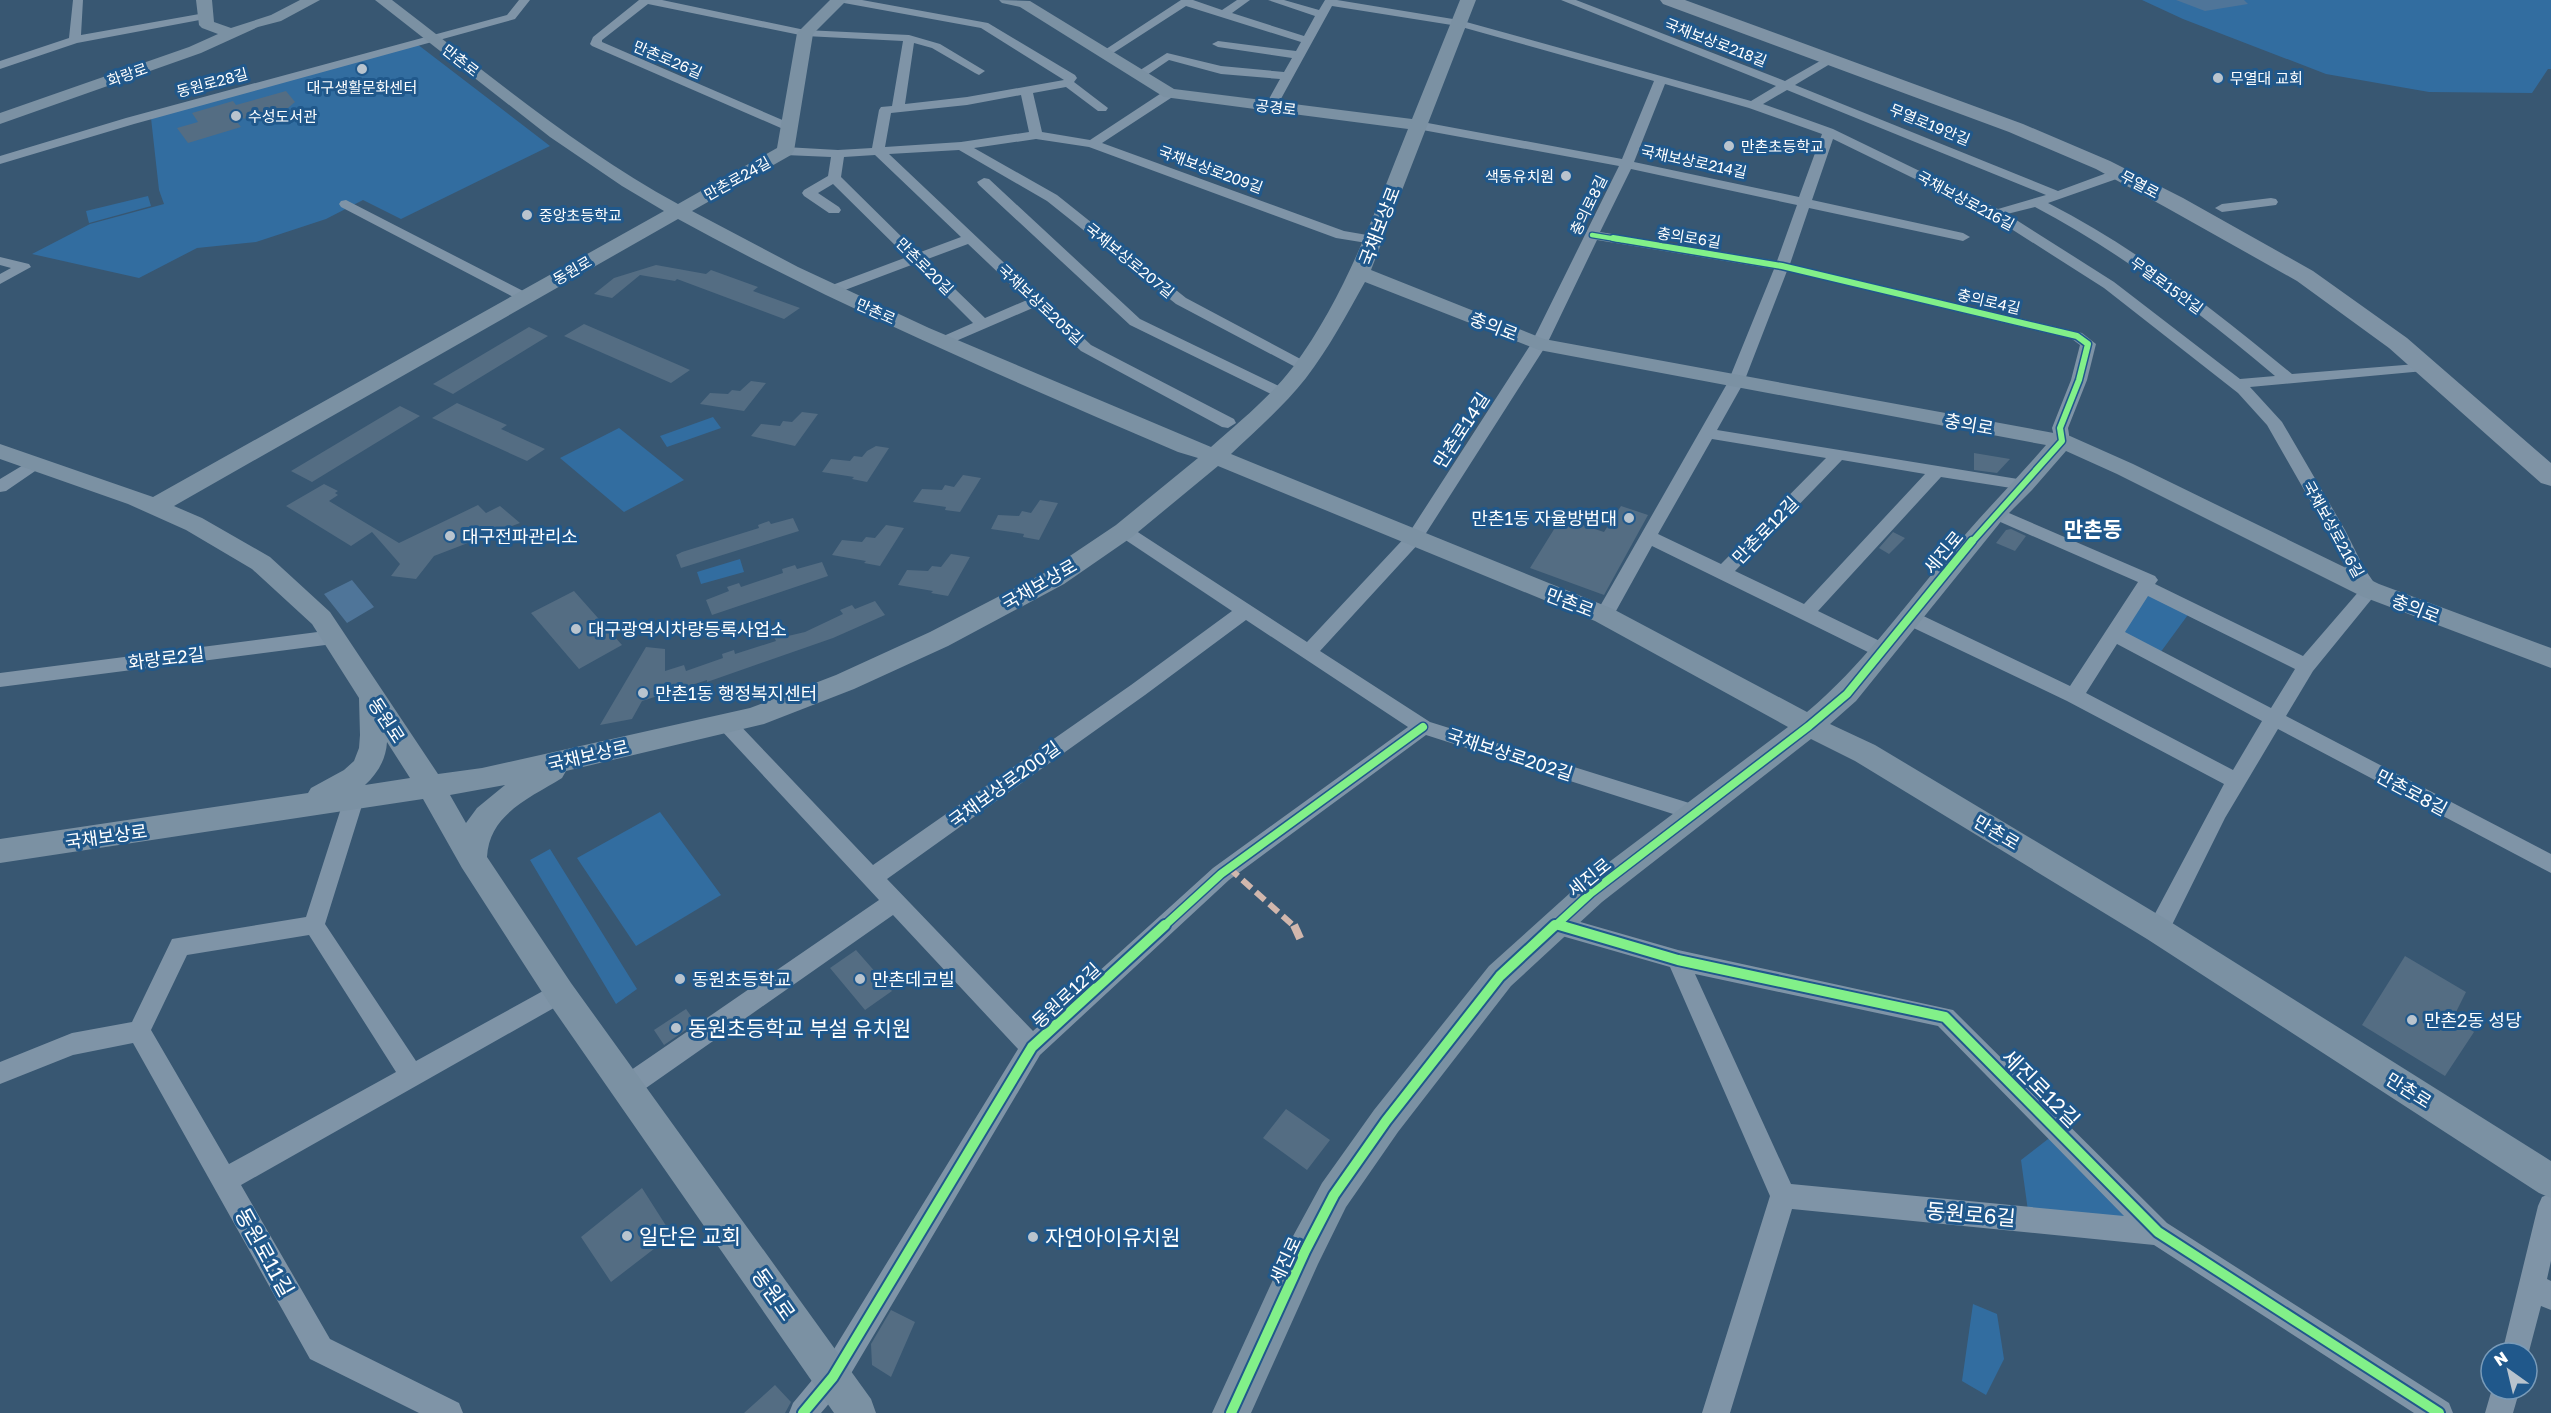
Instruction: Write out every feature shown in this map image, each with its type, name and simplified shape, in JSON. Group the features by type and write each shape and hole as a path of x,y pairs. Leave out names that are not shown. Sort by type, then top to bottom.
{"main road":[{"name":"화랑로","path":"253,24 260,16 291,0"},
{"name":"화랑로","path":"1,118 195,50 253,24 276,18 312,0"},
{"name":"만촌로","path":"383,0 562,137 678,210 832,290 1186,447 1215,456 1604,615 1809,726 1865,753 2158,930 2551,1180"},
{"path":"805,33 839,0"},
{"name":"공경로","path":"1007,0 1028,2 1170,93 1418,125"},
{"name":"국채보상로","path":"0,851 431,787 567,760 727,724 791,704 939,639 1055,578 1124,531 1215,456 1281,393 1303,366 1360,273 1468,0"},
{"name":"무열로","path":"1669,0 2016,128 2120,173 2305,276 2398,343 2549,464"},
{"name":"무열로","path":"1705,0 2043,126 2138,165 2222,208 2281,241 2331,273 2423,343 2549,464"},
{"path":"205,8 207,25 233,34"},
{"name":"만촌로24길","path":"678,210 785,151 805,33"},
{"path":"2192,212 2222,208"},
{"name":"동원로","path":"154,507 678,210"},
{"name":"충의로","path":"1360,273 1539,344 2062,441 2126,469 2370,590 2551,657"},
{"name":"세진로","path":"1232,1413 1305,1251 1334,1195 1386,1121 1500,976 1591,893 1809,726 1847,694 1995,513 2024,485 2062,441"},
{"name":"동원로","path":"0,451 154,507 194,524 261,563 321,618 431,787 472,859 560,993 857,1413"},
{"path":"298,807 349,783 370,765 375,747 372,696"},
{"path":"472,859 471,846 477,827 489,813 513,794 567,760"}],"street":[{"path":"75,40 78,0"},
{"name":"동원로28길","path":"0,160 130,121 511,17 525,0"},
{"path":"646,0 805,33 909,38 936,46 979,71"},
{"name":"만촌로26길","path":"646,0 597,39 597,44 790,128"},
{"path":"844,0 984,25 1071,78 1068,83"},
{"path":"1223,14 1245,0"},
{"path":"1273,0 1322,15"},
{"name":"국채보상로218길","path":"1566,0 1788,86"},
{"path":"1106,53 1186,1 1308,41"},
{"path":"1271,106 1330,1 1459,22"},
{"path":"6,63 75,40 205,8"},
{"path":"1191,62 1246,21"},
{"name":"국채보상로216길","path":"1459,22 1753,105 1829,132 1996,213 2109,285 2236,384 2274,422 2336,530 2356,571 2370,590"},
{"path":"898,109 909,38"},
{"path":"1218,44 1299,55"},
{"path":"1140,74 1167,56 1221,70 1288,76"},
{"path":"1753,105 1831,59"},
{"name":"충의로8길","path":"1539,344 1627,164 1661,78"},
{"path":"878,151 885,110 1068,83 1102,108"},
{"name":"무열로19안길","path":"1788,86 2058,196"},
{"path":"1026,90 1036,135"},
{"path":"1092,144 1170,93"},
{"name":"국채보상로214길","path":"1418,125 1627,164 1962,237"},
{"path":"1604,615 1736,382 1782,266 1829,132"},
{"name":"국채보상로209길","path":"785,151 838,154 961,146 1036,135 1092,144 1341,235 1373,240"},
{"name":"국채보상로207길","path":"961,146 1052,198 1181,301 1303,366"},
{"name":"국채보상로205길","path":"878,151 1086,348 1228,423"},
{"path":"834,210 809,193 834,178 838,154"},
{"path":"1996,213 2037,203 2120,173"},
{"name":"만촌로20길","path":"834,178 984,325"},
{"path":"984,182 1135,322 1281,393"},
{"path":"2222,208 2271,202"},
{"name":"무열로15안길","path":"2037,203 2092,233 2143,268 2238,337 2288,379"},
{"path":"346,204 524,297"},
{"name":"충의로6길","path":"1592,235 1782,266"},
{"path":"832,290 970,238"},
{"path":"0,261 24,267 0,280"},
{"name":"충의로4길","path":"1782,266 2078,336 2088,344 2079,380 2060,429 2062,441"},
{"path":"944,341 1037,301"},
{"name":"만촌로14길","path":"1415,537 1539,344"},
{"path":"2236,384 2424,366"},
{"path":"1707,433 2024,485"},
{"name":"만촌로12길","path":"1649,537 1723,573 1839,454"},
{"path":"0,487 35,463"},
{"path":"1806,613 1938,470"},
{"path":"1995,513 2147,583 2306,666"},
{"name":"국채보상로202길","path":"1124,531 1423,727 1695,813"},
{"path":"1308,652 1415,537"},
{"path":"1723,573 1881,650"},
{"path":"2074,696 2147,583"},
{"path":"2158,930 2217,813 2306,666 2370,590"},
{"name":"국채보상로200길","path":"871,878 1138,690 1245,611"},
{"path":"1908,617 2074,696 2236,781"},
{"name":"만촌로8길","path":"2114,634 2551,864"},
{"name":"화랑로2길","path":"0,680 333,637"},
{"path":"727,724 1032,1047"},
{"name":"동원로12길","path":"833,1377 1032,1047 1221,874 1423,727"},
{"path":"315,925 354,799"},
{"path":"627,1087 894,902"},
{"path":"0,1073 72,1044 139,1031 180,946 315,925"},
{"path":"315,925 412,1075"},
{"name":"세진로12길","path":"1556,925 1573,928 1678,960 1945,1017 2158,1232 2439,1413"},
{"path":"1678,960 1783,1196 1716,1413"},
{"path":"225,1180 560,993"},
{"name":"동원로11길","path":"139,1031 320,1349 448,1413"},
{"name":"동원로6길","path":"1783,1196 2158,1232"},
{"path":"2521,1341 2542,1291 2551,1206"},
{"path":"803,1413 833,1377"}],"shaded area":[{"path":"2142,0 2551,0 2551,69 2548,69 2532,93 2429,92 2326,74 2183,19"},
{"path":"2176,0 2244,0 2248,4 2205,11"},
{"path":"417,44 550,146 401,219 363,200 326,219 256,242 197,248 139,278 32,254 90,224 164,204 159,190 151,118"},
{"path":"148,196 151,206 89,223 86,211"},
{"path":"713,417 721,428 667,447 660,436"},
{"path":"619,428 684,480 624,512 560,458"},
{"path":"740,559 744,572 701,584 697,572"},
{"path":"352,580 374,607 347,623 324,594"},
{"path":"2149,592 2190,612 2160,653 2120,633"},
{"path":"660,812 721,895 636,946 577,858"},
{"path":"550,849 637,989 616,1004 530,860"},
{"path":"2052,1136 2136,1220 2028,1211 2021,1160"},
{"path":"1973,1304 1997,1314 2004,1359 1986,1395 1962,1381"}],"building":[{"name":"수성도서관","path":"286,91 295,102 274,120 234,118 241,127 188,143 177,128 198,122 192,113 233,101 236,105"},
{"path":"656,265 706,274 711,270 758,287 753,291 800,308 784,319 677,279 675,281 640,275 612,298 594,294 614,278"},
{"path":"584,324 690,370 671,383 564,336"},
{"path":"529,327 548,336 453,394 433,384"},
{"path":"751,381 766,383 744,411 700,404 710,393 728,394 732,390 740,391"},
{"path":"457,403 507,425 501,429 545,449 527,461 432,418"},
{"path":"400,406 420,416 312,482 291,471"},
{"path":"802,412 818,414 795,446 751,436 761,424 780,426 783,421 792,422"},
{"path":"876,446 889,448 867,482 852,479 854,477 822,472 831,459 850,461 854,456 862,457"},
{"path":"1974,453 2010,459 1997,473 1974,470"},
{"path":"963,475 981,478 960,512 945,510 946,507 913,502 922,489 942,490 945,485 954,487"},
{"path":"324,484 338,491 335,493 338,495 329,501 399,543 478,505 486,513 500,506 520,523 434,556 416,579 391,576 400,564 372,532 351,546 286,506"},
{"path":"1040,500 1058,503 1039,540 1023,537 1024,534 991,529 998,515 1019,516 1022,511 1031,513"},
{"path":"1621,506 1648,515 1604,595 1530,568 1561,518 1604,532"},
{"path":"793,518 799,531 681,568 676,555 759,528 758,525 769,521 771,524"},
{"path":"886,525 904,528 880,566 832,555 842,540 862,542 866,537 875,538"},
{"path":"2011,529 2026,536 2015,551 1996,543 2006,530"},
{"path":"1893,532 1905,538 1889,554 1879,548"},
{"path":"951,554 970,557 948,596 898,585 907,570 928,571 932,566 941,567"},
{"path":"822,562 828,576 712,615 706,600 729,591 727,587 739,583 741,587 783,573 782,569 795,565 797,569"},
{"name":"대구광역시차량등록사업소","path":"574,591 622,645 579,669 531,613"},
{"path":"875,601 885,615 833,638 707,682 707,680 642,701 632,719 600,725 646,647 665,649 665,671 684,665 686,671 723,658 722,654 734,650 735,654 776,641 774,637 787,632 788,636 805,632 843,614 840,610 852,605 855,609"},
{"name":"만촌데코빌","path":"856,950 892,991 865,1010 830,968"},
{"name":"만촌2동 성당","path":"2405,956 2466,992 2454,1016 2474,1032 2445,1076 2362,1025"},
{"name":"동원초등학교 부설 유치원","path":"686,1009 696,1023 664,1045 654,1030"},
{"path":"1286,1109 1330,1140 1307,1170 1263,1138"},
{"name":"일단은 교회","path":"642,1188 672,1235 611,1282 581,1237"},
{"path":"891,1310 915,1322 891,1377 872,1365 871,1344"},
{"path":"775,1385 791,1402 785,1413 744,1413"}],"marked path":[{"path":"1229,868 1295,926 1303,945"}],"cycle path":[{"path":"1231,1413 1305,1251 1334,1195 1386,1121 1500,976 1591,893 1809,726 1847,694 1995,513 2024,485 2062,441 2060,428 2079,380 2088,344 2077,336 1782,266 1592,235"},
{"path":"803,1413 833,1377 1032,1047 1221,874 1423,727"},
{"path":"1556,925 1573,928 1678,960 1945,1017 2158,1232 2439,1413"}],"place":[{"name":"대구생활문화센터","path":"362,69"},
{"name":"무열대 교회","path":"2218,78"},
{"name":"수성도서관","path":"236,116"},
{"name":"만촌초등학교","path":"1729,146"},
{"name":"색동유치원","path":"1566,176"},
{"name":"중앙초등학교","path":"527,215"},
{"name":"만촌1동 자율방범대","path":"1629,518"},
{"name":"대구전파관리소","path":"450,536"},
{"name":"대구광역시차량등록사업소","path":"576,629"},
{"name":"만촌1동 행정복지센터","path":"643,693"},
{"name":"동원초등학교","path":"680,979"},
{"name":"만촌데코빌","path":"860,979"},
{"name":"만촌2동 성당","path":"2412,1020"},
{"name":"동원초등학교 부설 유치원","path":"676,1028"},
{"name":"일단은 교회","path":"627,1236"},
{"name":"자연아이유치원","path":"1033,1237"}],"district":[{"name":"만촌동","path":"2093,529"}]}
